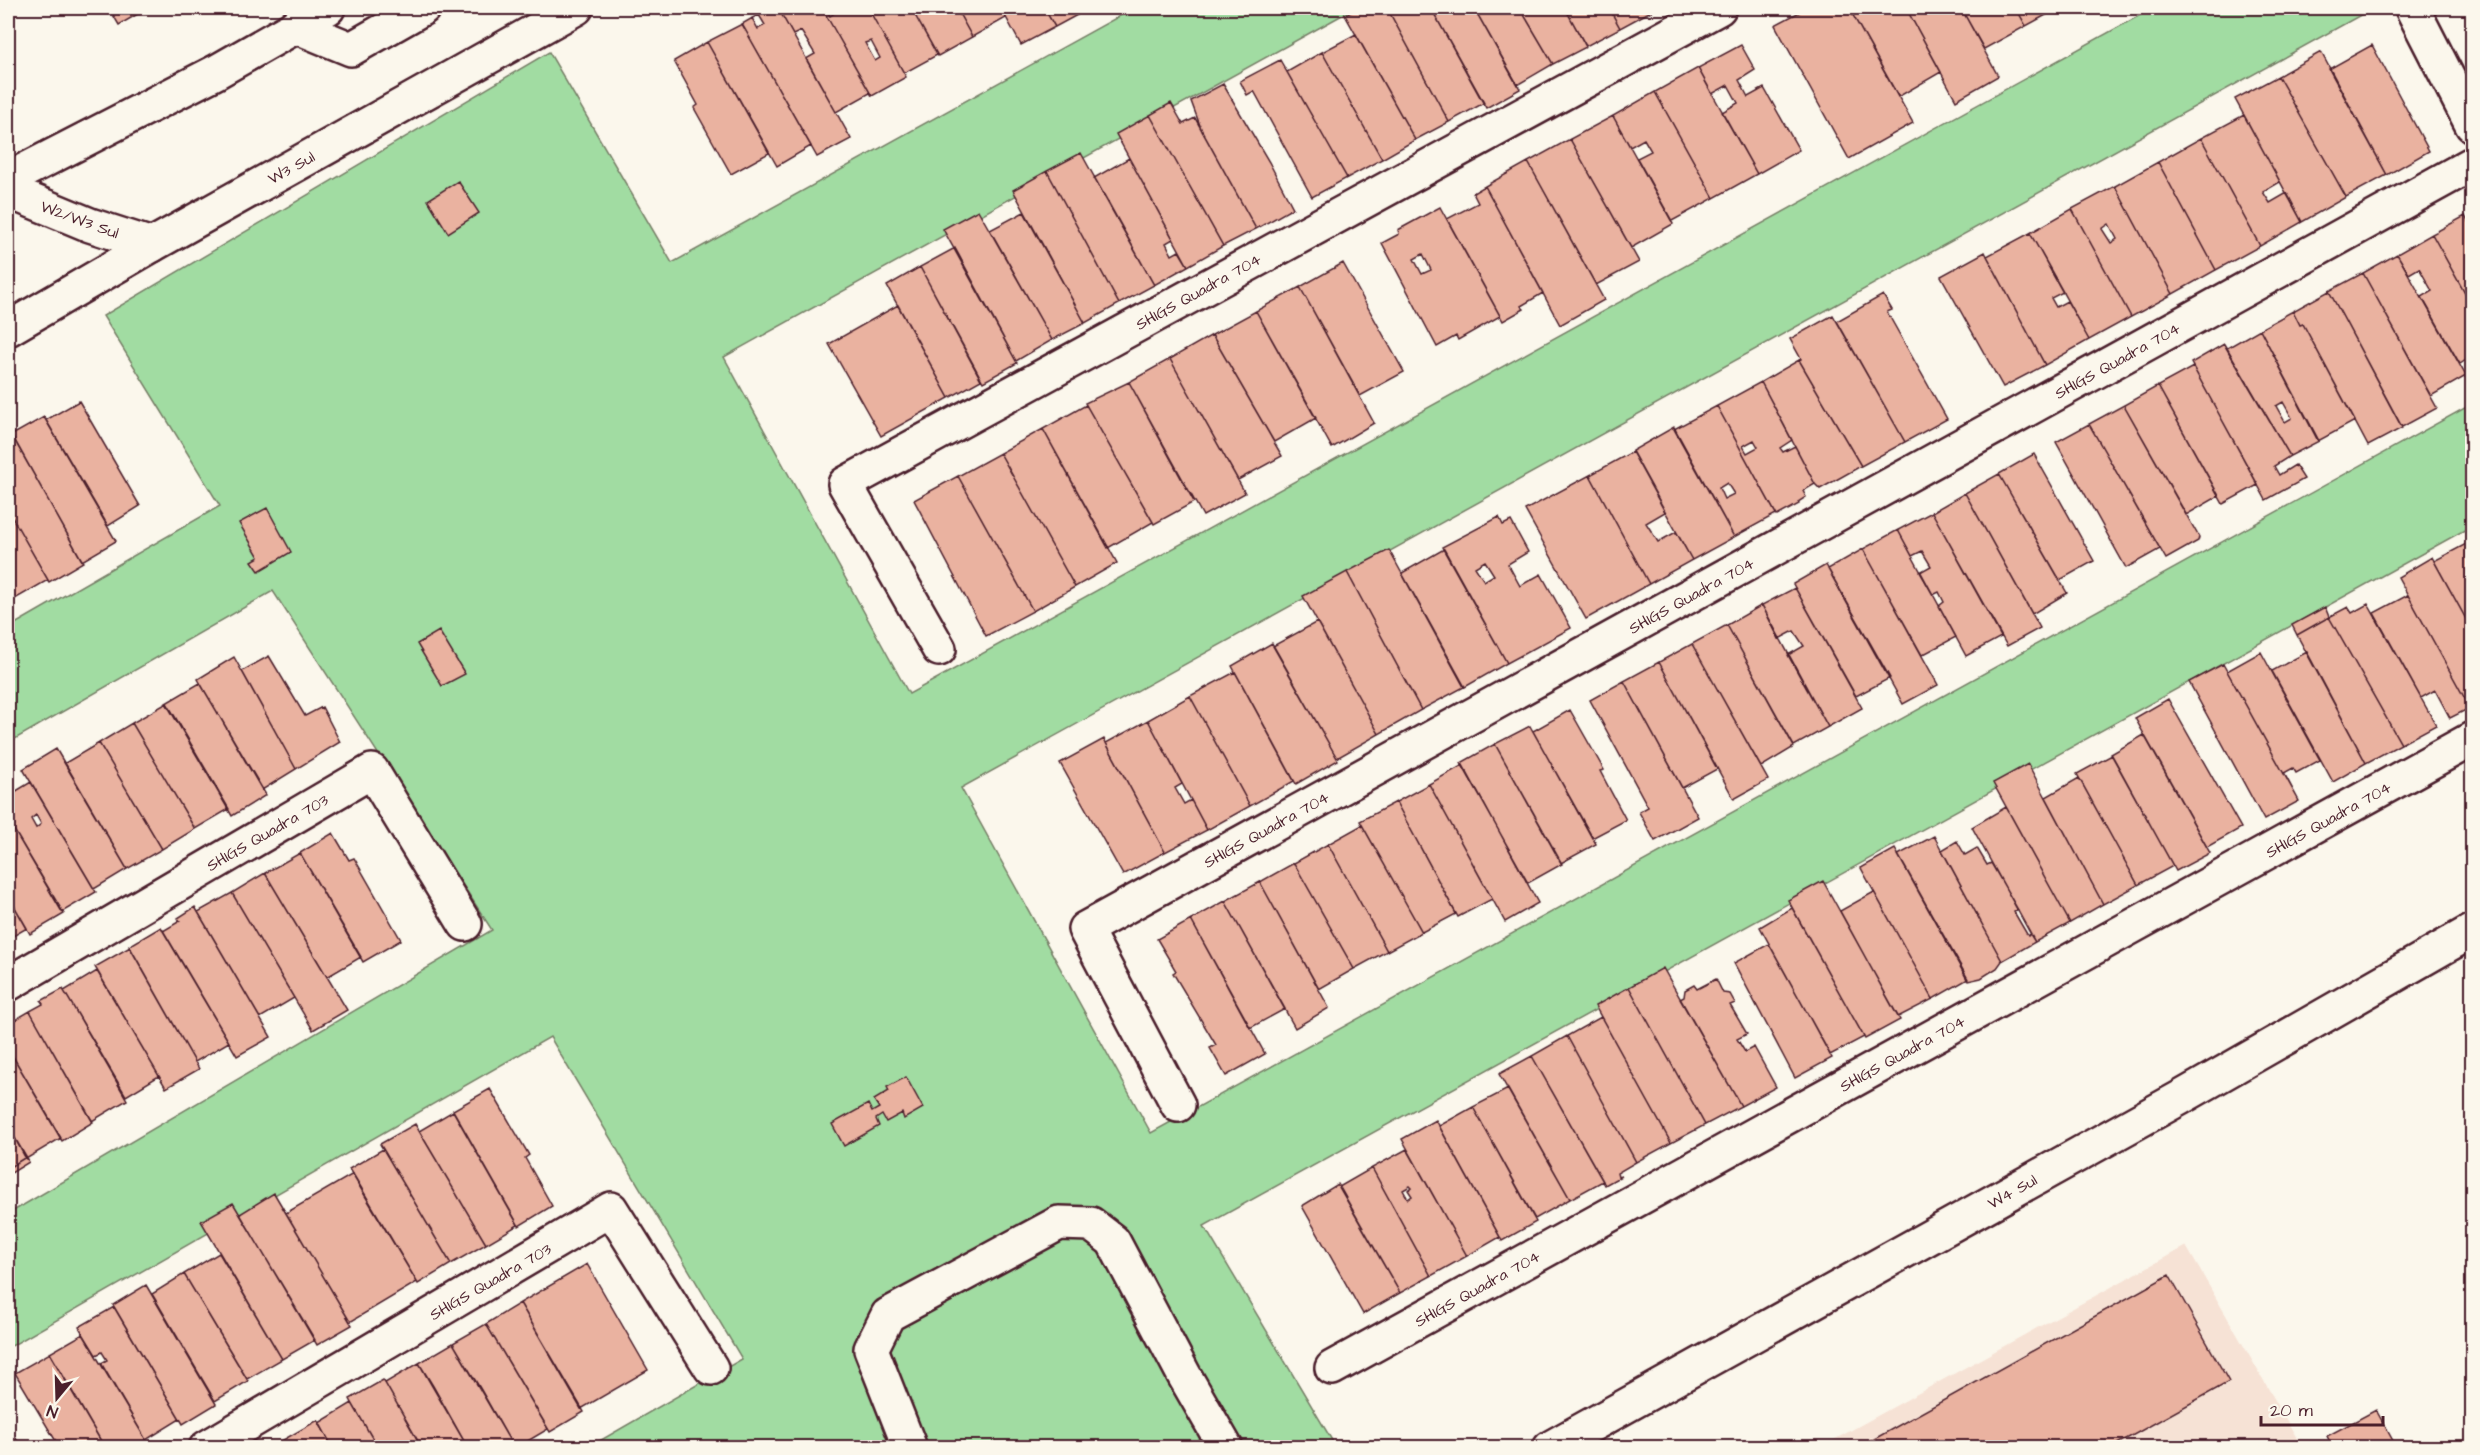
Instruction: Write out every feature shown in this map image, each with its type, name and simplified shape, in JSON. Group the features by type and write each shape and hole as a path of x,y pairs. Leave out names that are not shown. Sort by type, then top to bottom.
{"street":[{"path":"8,179 216,72 328,8"},
{"path":"296,26 351,49 423,8"},
{"name":"W3 Sul","path":"8,329 152,245 576,8"},
{"name":"SHIGS Quadra 704","path":"939,649 844,484 1719,8"},
{"path":"2412,8 2472,125"},
{"name":"SHIGS Quadra 704","path":"1178,1105 1084,929 2472,164"},
{"name":"W2/W3 Sul","path":"8,192 90,225 152,245"},
{"name":"SHIGS Quadra 704","path":"1332,1368 2472,739"},
{"name":"SHIGS Quadra 703","path":"8,984 372,771 465,924"},
{"name":"W4 Sul","path":"1550,1448 2169,1104 2472,931"},
{"name":"SHIGS Quadra 703","path":"206,1448 611,1209 711,1368"},
{"path":"910,1448 872,1349 888,1314 1059,1223 1091,1224 1113,1241 1184,1375 1227,1448"}],"shaded area":[{"path":"2186,1246 2302,1447 1819,1448"}],"green space":[{"path":"1134,8 1355,8 724,357 909,694 2153,8 2366,8 2368,11 961,788 1151,1133 2472,404 2472,526 1204,1226 1336,1447 589,1447 742,1359 550,1037 8,1348 8,1214 492,930 273,591 8,743 8,628 220,506 103,316 549,52 672,263"}],"building":[{"path":"109,8 141,8 143,11 119,25"},
{"path":"770,8 778,8 851,139 817,157 742,24 752,18 758,29 765,25 759,15 754,17"},
{"path":"778,8 822,8 870,93 836,112 806,59 815,54 801,31 793,35"},
{"path":"822,8 833,8 827,11 830,16 839,10 838,8 868,8 906,77 872,96","holes":["871,41 880,58 875,61 865,43"]},
{"path":"868,8 911,8 937,55 904,73"},
{"path":"911,8 956,8 972,37 938,56"},
{"path":"956,8 1001,8 1006,18 972,37"},
{"path":"1001,8 1044,8 1055,27 1021,45"},
{"path":"1044,8 1090,8 1055,27"},
{"path":"1359,8 1387,8 1449,122 1415,140 1345,15"},
{"path":"1387,8 1431,8 1484,103 1449,122"},
{"path":"1431,8 1474,8 1520,89 1486,108"},
{"path":"1474,8 1520,8 1553,64 1517,85"},
{"path":"1520,8 1565,8 1586,47 1553,64"},
{"path":"1565,8 1609,8 1620,28 1586,46"},
{"path":"1609,8 1654,8 1655,9 1620,28"},
{"path":"1807,8 1849,8 1913,123 1849,159 1775,25"},
{"path":"1849,8 1906,8 1941,72 1898,97"},
{"path":"1906,8 1961,8 1998,76 1956,100"},
{"path":"1961,8 1990,8 1992,11 1996,10 1995,8 2016,8 2026,26 1984,49"},
{"path":"2016,8 2059,8 2026,26"},
{"path":"742,24 811,146 777,166 707,42"},
{"path":"1356,34 1415,140 1382,159 1322,52"},
{"path":"707,42 769,153 731,174 694,108 698,105 674,61"},
{"path":"1741,45 1755,70 1739,80 1748,97 1764,88 1799,150 1757,174 1722,112 1738,103 1728,85 1712,94 1698,68"},
{"path":"2372,45 2429,151 2387,175 2329,69"},
{"path":"1322,52 1382,159 1347,178 1287,72"},
{"path":"2321,52 2387,175 2346,197 2278,76"},
{"path":"1280,60 1347,178 1312,197 1254,91 1247,95 1240,81"},
{"path":"1698,68 1757,174 1714,198 1655,92"},
{"path":"2278,76 2346,197 2302,222 2235,99"},
{"path":"1223,84 1293,208 1256,229 1202,131 1191,101"},
{"path":"1655,92 1714,198 1672,221 1637,158 1651,151 1644,139 1630,147 1613,116"},
{"path":"1171,103 1183,124 1195,118 1256,229 1223,246 1150,115"},
{"path":"1150,115 1223,246 1188,266 1116,134"},
{"path":"2244,115 2280,182 2263,192 2270,203 2287,193 2302,222 2260,246 2201,138"},
{"path":"1613,116 1673,224 1631,248 1570,139"},
{"path":"2201,138 2260,246 2216,270 2158,162"},
{"path":"1570,139 1639,262 1596,285 1528,162"},
{"path":"1081,153 1154,285 1119,304 1047,171"},
{"path":"1129,158 1173,239 1166,243 1172,255 1179,251 1188,266 1154,285 1094,178"},
{"path":"1528,162 1604,300 1560,325 1485,186"},
{"path":"2158,162 2216,270 2173,294 2115,186"},
{"path":"1047,171 1119,304 1085,323 1013,190"},
{"path":"458,181 479,213 448,233 428,200"},
{"path":"1485,186 1543,293 1521,306 1524,309 1503,321 1447,219 1478,203 1473,193"},
{"path":"2115,186 2173,294 2131,317 2072,209","holes":["2109,224 2117,239 2111,243 2102,229"]},
{"path":"1440,207 1500,316 1458,340 1456,336 1437,347 1382,243 1399,234 1398,230","holes":["1423,254 1431,270 1422,274 1414,259"]},
{"path":"2072,209 2131,317 2089,340 2030,233"},
{"path":"978,210 1052,340 1016,361 943,229"},
{"path":"1024,212 1085,323 1052,340 990,230"},
{"path":"2465,216 2472,229 2472,306 2432,234"},
{"path":"2030,233 2063,292 2051,298 2056,307 2067,301 2089,340 2045,365 1987,256"},
{"path":"2432,234 2472,306 2472,356 2460,364 2422,297 2432,291 2419,268 2409,274 2397,254"},
{"path":"955,248 1017,363 983,382 920,267"},
{"path":"1985,252 2045,365 2003,387 1941,276"},
{"path":"2397,254 2466,376 2431,396 2363,273"},
{"path":"1343,263 1404,372 1360,396 1300,287"},
{"path":"920,267 981,380 949,398 887,286"},
{"path":"2363,273 2437,408 2402,427 2329,291"},
{"path":"1300,287 1374,423 1332,448 1256,311"},
{"path":"2329,291 2402,428 2368,446 2303,324 2300,325 2293,311"},
{"path":"1883,295 1892,310 1887,312 1947,419 1905,442 1837,321"},
{"path":"898,305 949,398 881,436 829,344"},
{"path":"1256,311 1316,418 1274,442 1212,335"},
{"path":"2293,311 2300,325 2303,324 2355,421 2318,441 2260,329"},
{"path":"1833,315 1905,442 1861,466 1799,360 1801,359 1790,339"},
{"path":"2260,329 2319,441 2290,456 2227,348","holes":["2283,402 2292,418 2285,422 2276,406"]},
{"path":"1212,335 1282,456 1238,480 1170,359"},
{"path":"2224,344 2290,456 2274,466 2279,475 2295,465 2304,479 2266,500 2191,363"},
{"path":"1170,359 1245,493 1203,516 1129,382"},
{"path":"1799,360 1861,466 1820,489 1815,484 1761,382"},
{"path":"2193,367 2258,485 2223,504 2158,386"},
{"path":"1129,382 1194,502 1154,524 1085,403"},
{"path":"1761,382 1792,440 1780,448 1783,452 1795,446 1815,484 1803,491 1806,497 1798,502 1799,504 1777,516 1717,406","holes":["1754,440 1758,447 1747,453 1743,446"]},
{"path":"2158,386 2219,496 2186,515 2124,405"},
{"path":"79,401 140,506 108,526 46,420"},
{"path":"1086,405 1153,522 1108,548 1043,429"},
{"path":"2124,405 2199,537 2198,541 2166,559 2089,424"},
{"path":"1717,406 1776,514 1734,537 1674,429","holes":["1727,483 1734,494 1724,499 1719,488"]},
{"path":"44,417 116,541 82,561 12,435"},
{"path":"2089,424 2160,549 2126,568 2056,442"},
{"path":"1674,427 1734,537 1692,560 1632,451"},
{"path":"1043,429 1117,563 1075,587 1000,453"},
{"path":"12,436 83,562 49,582 8,510 8,438"},
{"path":"1632,452 1665,512 1646,523 1658,542 1676,532 1692,560 1649,584 1590,475"},
{"path":"1000,453 1075,587 1033,611 958,476"},
{"path":"2034,454 2094,561 2060,580 1999,474"},
{"path":"1999,474 2067,593 2032,614 1965,493"},
{"path":"1590,475 1649,584 1586,619 1525,510"},
{"path":"958,476 1033,611 986,636 914,500"},
{"path":"1965,493 2040,628 2007,646 1932,512"},
{"path":"267,508 291,552 259,571 252,561 259,557 239,523"},
{"path":"8,510 48,580 15,599 8,586"},
{"path":"1932,512 2001,637 1966,656 1939,606 1944,602 1939,592 1933,595 1920,572 1931,566 1922,551 1912,556 1898,530"},
{"path":"1499,517 1503,525 1511,521 1528,552 1508,564 1520,586 1541,574 1571,628 1507,663 1442,547","holes":["1485,561 1494,575 1484,581 1475,567"]},
{"path":"1898,530 1956,637 1922,655 1863,549"},
{"path":"2468,543 2472,551 2472,630 2434,561"},
{"path":"1444,549 1507,663 1465,687 1402,573"},
{"path":"1863,549 1938,685 1903,704 1828,569"},
{"path":"1389,550 1464,687 1421,710 1347,572"},
{"path":"2432,557 2472,630 2472,704 2469,706 2398,577"},
{"path":"1826,565 1890,678 1856,696 1793,584"},
{"path":"1347,572 1421,710 1379,734 1303,596"},
{"path":"1795,588 1862,708 1828,727 1788,655 1804,646 1794,631 1779,639 1762,605"},
{"path":"2408,595 2470,708 2450,718 2435,690 2421,698 2374,613"},
{"path":"2368,604 2436,725 2401,744 2329,617 2348,607 2352,613"},
{"path":"1762,605 1828,727 1794,746 1727,625"},
{"path":"2325,607 2329,617 2297,635 2292,625"},
{"path":"2329,617 2401,744 2366,763 2297,635"},
{"path":"1317,622 1379,734 1337,758 1273,646"},
{"path":"1727,625 1794,747 1761,767 1692,644"},
{"path":"439,631 465,674 442,686 417,644"},
{"path":"1272,643 1338,760 1296,784 1232,666"},
{"path":"1692,644 1768,780 1734,799 1659,662"},
{"path":"2261,652 2320,760 2296,773 2293,768 2284,773 2299,801 2227,671"},
{"path":"2307,652 2366,763 2333,782 2272,671"},
{"path":"269,656 305,716 322,707 340,742 296,769 242,671"},
{"path":"234,657 296,769 262,790 198,679"},
{"path":"1659,662 1717,769 1682,788 1624,681"},
{"path":"2223,664 2299,801 2264,820 2189,682"},
{"path":"1235,672 1294,781 1250,806 1190,696"},
{"path":"1624,681 1698,817 1655,841 1639,812 1648,807 1590,700"},
{"path":"200,683 266,795 232,816 166,703"},
{"path":"1190,696 1250,806 1207,830 1148,720"},
{"path":"2168,699 2241,828 2207,847 2135,718"},
{"path":"167,703 229,809 195,829 132,723"},
{"path":"1570,710 1604,770 1600,771 1626,820 1592,838 1533,731"},
{"path":"1148,720 1182,784 1175,788 1184,804 1191,800 1207,830 1165,852 1106,743"},
{"path":"132,723 195,829 162,849 99,743"},
{"path":"1530,726 1596,844 1561,863 1495,744"},
{"path":"2144,735 2210,853 2176,871 2111,754"},
{"path":"1104,739 1165,852 1123,875 1060,763"},
{"path":"99,743 162,849 127,869 65,763"},
{"path":"1495,744 1562,864 1528,883 1461,763"},
{"path":"56,749 127,869 94,889 23,769"},
{"path":"2112,755 2173,866 2138,885 2077,774"},
{"path":"2028,764 2103,904 2070,923 1993,783"},
{"path":"1463,765 1538,903 1505,922 1429,784"},
{"path":"2079,778 2138,885 2103,904 2046,797"},
{"path":"31,782 96,892 62,912 8,820 8,796","holes":["36,815 41,824 36,828 31,819"]},
{"path":"1429,784 1492,899 1458,917 1396,802"},
{"path":"1396,802 1456,914 1422,932 1360,821"},
{"path":"2006,807 2070,923 2035,942 1972,827"},
{"path":"8,820 64,914 30,934 8,895"},
{"path":"1362,825 1422,932 1387,951 1328,844"},
{"path":"333,833 349,860 354,858 401,940 363,962 300,853"},
{"path":"1934,836 2002,961 1997,968 1981,978 1968,981 1898,855"},
{"path":"1957,841 1965,855 1977,848 1987,865 1991,863 2018,910 2014,912 2028,936 2030,934 2035,942 2002,961 1942,850"},
{"path":"1328,844 1387,951 1354,969 1294,863"},
{"path":"1895,849 1968,979 1933,999 1861,868"},
{"path":"300,853 361,957 327,977 265,873"},
{"path":"1294,863 1354,969 1319,989 1260,882"},
{"path":"265,873 347,1010 313,1030 232,893"},
{"path":"1823,881 1900,1020 1865,1039 1788,900"},
{"path":"1260,882 1329,1008 1295,1028 1225,901"},
{"path":"1874,892 1933,999 1898,1017 1840,911"},
{"path":"232,893 294,998 260,1018 198,912"},
{"path":"8,895 27,928 8,939"},
{"path":"1225,901 1285,1009 1250,1028 1191,920"},
{"path":"195,907 271,1037 237,1056 163,931 180,921 178,918"},
{"path":"1792,908 1864,1037 1830,1055 1760,927"},
{"path":"1191,920 1265,1054 1226,1076 1210,1048 1216,1045 1173,973 1176,971 1157,939"},
{"path":"161,927 229,1042 195,1062 129,946"},
{"path":"1769,944 1832,1058 1795,1078 1734,963"},
{"path":"130,947 199,1069 166,1088 95,967"},
{"path":"1663,968 1741,1106 1705,1125 1629,987"},
{"path":"97,971 159,1076 126,1096 64,991"},
{"path":"1716,979 1723,993 1730,994 1735,1003 1730,1005 1747,1034 1737,1039 1745,1052 1754,1047 1776,1087 1741,1106 1680,999 1684,997 1685,990 1694,985 1697,989"},
{"path":"1629,987 1705,1125 1671,1143 1595,1006"},
{"path":"63,989 127,1100 92,1121 30,1011 43,1004 41,1001"},
{"path":"30,1011 93,1122 62,1141 8,1048 8,1024"},
{"path":"1601,1017 1671,1143 1636,1162 1567,1036"},
{"path":"1567,1036 1636,1162 1617,1173 1618,1177 1621,1176 1605,1185 1532,1056"},
{"path":"8,1048 61,1138 26,1159 8,1126"},
{"path":"1532,1056 1603,1181 1570,1199 1499,1074"},
{"path":"906,1077 923,1108 904,1119 902,1113 886,1122 882,1115 876,1119 879,1126 844,1146 832,1124 868,1104 872,1112 879,1108 874,1100 889,1091 887,1087"},
{"path":"490,1089 529,1155 525,1158 552,1206 519,1226 453,1110"},
{"path":"1508,1089 1570,1199 1535,1219 1473,1107"},
{"path":"1473,1107 1536,1222 1502,1241 1439,1126"},
{"path":"453,1111 518,1225 486,1244 419,1131"},
{"path":"1436,1120 1500,1237 1467,1256 1402,1139"},
{"path":"415,1124 486,1244 451,1264 380,1144"},
{"path":"8,1126 26,1157 8,1168"},
{"path":"383,1149 451,1264 418,1284 349,1169"},
{"path":"1407,1149 1467,1256 1431,1276 1372,1168","holes":["1410,1186 1412,1188 1408,1190 1412,1196 1408,1199 1403,1190"]},
{"path":"26,1157 29,1162 8,1175 8,1168"},
{"path":"1372,1168 1431,1276 1400,1293 1339,1187"},
{"path":"353,1174 417,1282 350,1322 286,1213"},
{"path":"1338,1184 1400,1293 1363,1314 1302,1206"},
{"path":"274,1193 352,1325 317,1345 240,1214"},
{"path":"233,1203 315,1340 282,1359 201,1221"},
{"path":"219,1253 282,1359 247,1379 184,1274"},
{"path":"587,1264 648,1370 581,1409 520,1303"},
{"path":"184,1274 248,1381 215,1401 152,1294"},
{"path":"2169,1275 2229,1382 2110,1448 1858,1448"},
{"path":"146,1285 216,1404 183,1424 113,1305"},
{"path":"520,1303 584,1412 550,1432 486,1324"},
{"path":"114,1307 180,1419 146,1440 101,1363 107,1360 102,1352 96,1355 79,1327"},
{"path":"486,1324 548,1429 516,1448 453,1343"},
{"path":"83,1334 146,1440 133,1448 105,1448 50,1353"},
{"path":"453,1343 514,1448 468,1448 419,1363"},
{"path":"50,1353 105,1448 60,1448 15,1373"},
{"path":"419,1363 468,1448 422,1448 385,1383"},
{"path":"383,1380 422,1448 378,1448 352,1403 350,1399"},
{"path":"352,1403 378,1448 333,1448 319,1423"},
{"path":"2376,1410 2397,1448 2333,1448 2327,1436"},
{"path":"318,1420 333,1448 287,1448 283,1440"},
{"path":"8,1425 20,1445 21,1448 8,1448"}]}
